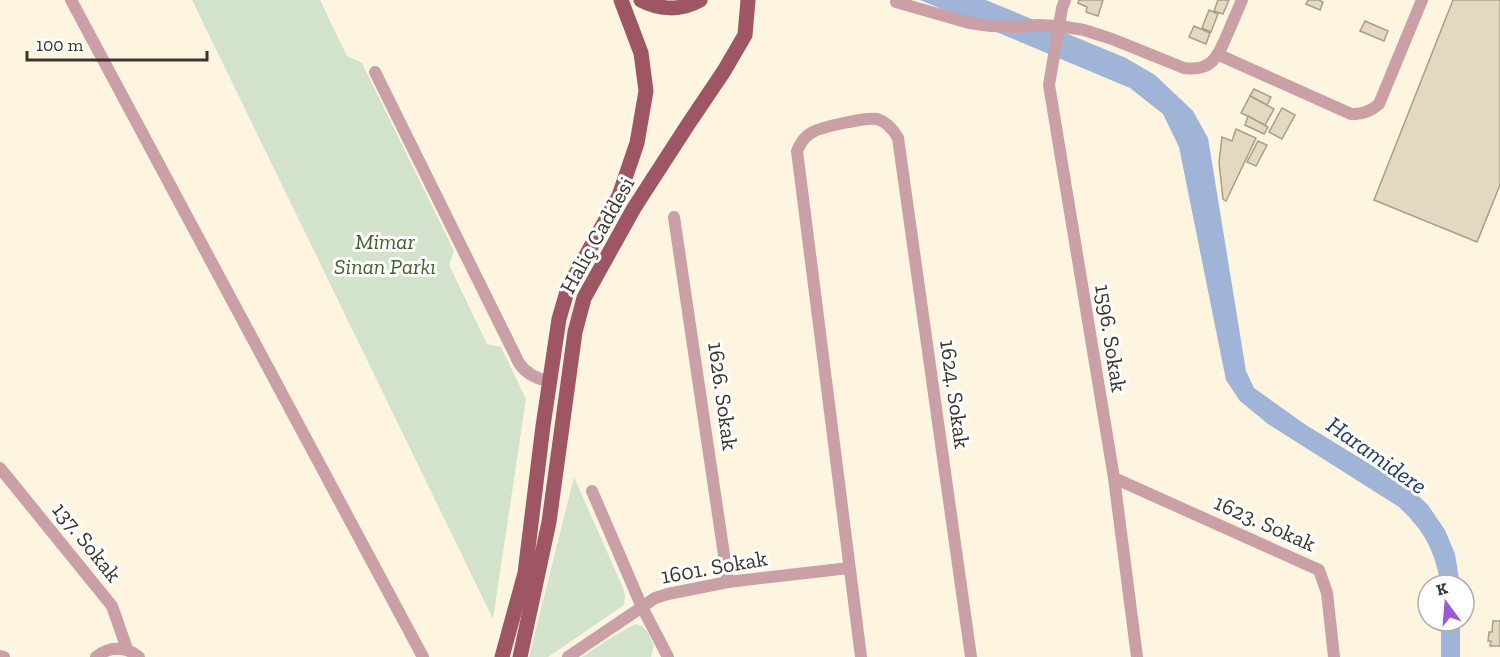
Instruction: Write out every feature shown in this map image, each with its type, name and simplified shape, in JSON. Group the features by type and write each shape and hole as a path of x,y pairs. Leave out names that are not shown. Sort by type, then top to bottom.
{"main road":[{"name":"Haliç Caddesi","path":"502,657 525,573 559,320 568,288 619,196 637,143 646,91 641,53 621,0"},
{"path":"641,0 652,6 672,8 688,6 700,0"},
{"name":"Haliç Caddesi","path":"520,657 549,522 575,332 584,298 634,208 745,35 748,0"}],"street":[{"path":"71,0 423,657"},
{"name":"1596. Sokak","path":"1065,0 1049,85 1114,478 1137,657"},
{"path":"896,2 969,23 991,26 1059,26 1084,30 1184,68 1193,69 1201,68 1214,61 1219,55 1242,0"},
{"path":"1219,55 1351,114 1363,113 1374,109 1379,104 1422,0"},
{"path":"375,72 519,363 528,373 550,381"},
{"name":"1624. Sokak","path":"849,568 797,151 804,139 814,131 873,118 885,122 895,131 898,138 971,657"},
{"name":"1626. Sokak","path":"674,217 728,582"},
{"name":"137. Sokak","path":"0,468 112,606 127,650"},
{"name":"1623. Sokak","path":"1114,478 1319,570 1328,593 1334,657"},
{"path":"592,491 642,607 668,657"},
{"path":"849,568 861,657"},
{"name":"1601. Sokak","path":"568,657 655,598 728,582 849,568"},
{"path":"96,657 107,650 117,648 127,650 139,657"}],"green space":[{"name":"Mimar Sinan Parkı","path":"192,0 320,0 347,56 362,63 454,251 449,265 487,344 501,347 526,399 493,619"},
{"path":"574,477 623,588 624,605 548,657 529,657"},
{"path":"635,624 645,629 649,635 654,646 651,657 582,657 609,639"}],"water":[{"path":"920,0 986,0 1126,58 1155,75 1193,111 1208,138 1246,371 1254,388 1306,425 1412,490 1428,505 1445,530 1455,554 1458,573 1438,573 1422,533 1399,507 1268,424 1240,401 1226,380 1179,147 1163,114 1130,88"},
{"path":"1441,633 1460,633 1460,657 1441,657"}],"building":[{"path":"1079,0 1103,0 1098,16 1086,12 1087,7 1078,3"},
{"path":"1218,0 1229,0 1223,14 1214,11"},
{"path":"1308,0 1323,2 1320,10 1306,4"},
{"path":"1453,0 1500,0 1500,185 1477,242 1374,200"},
{"path":"1209,10 1218,14 1211,32 1202,28"},
{"path":"1365,21 1388,31 1384,41 1360,31"},
{"path":"1194,26 1210,33 1206,44 1189,37"},
{"path":"1254,89 1271,97 1267,105 1250,96"},
{"path":"1250,96 1274,109 1265,125 1241,113"},
{"path":"1282,108 1295,115 1282,139 1269,132"},
{"path":"1248,116 1268,127 1264,134 1245,125"},
{"path":"1236,129 1256,138 1226,201 1223,199 1219,162 1222,137 1232,141"},
{"path":"1258,141 1267,145 1256,166 1247,162"},
{"path":"1493,621 1500,621 1500,646 1490,646 1491,641 1488,641"}],"water label":[{"name":"Haramidere","path":"1377,455"}]}
